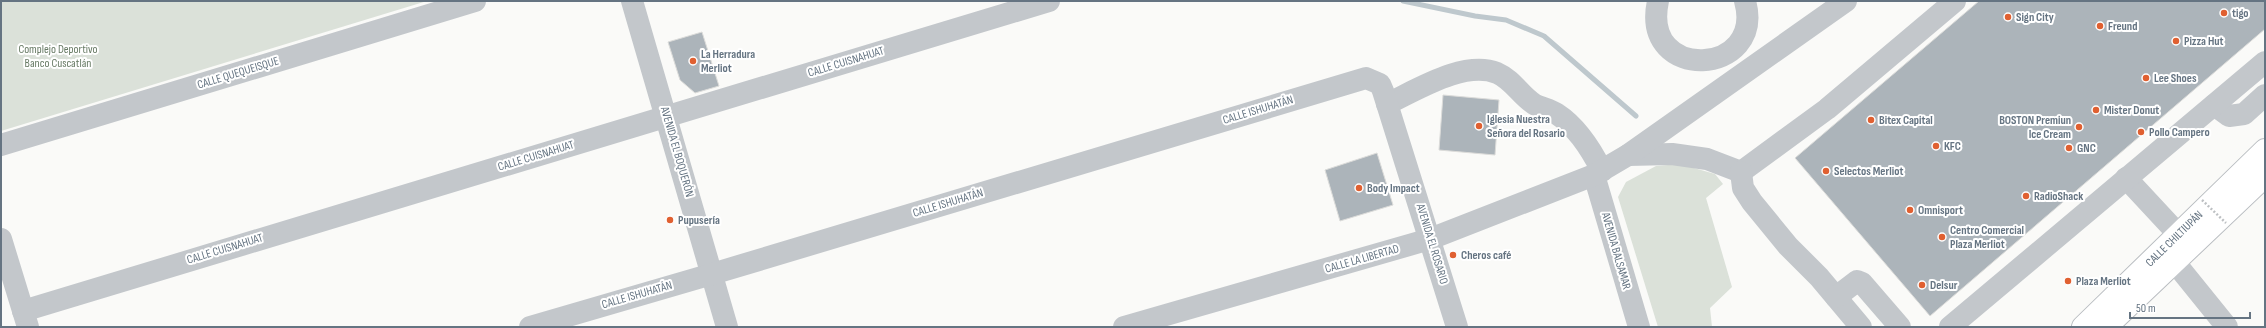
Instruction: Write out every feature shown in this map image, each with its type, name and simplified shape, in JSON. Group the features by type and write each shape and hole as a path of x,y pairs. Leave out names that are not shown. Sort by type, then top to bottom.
{"main road":[{"name":"CALLE CHILTIUPÁN","path":"2106,327 2173,248 2265,150"},
{"name":"CALLE CHILTIUPÁN","path":"2083,327 2173,248 2265,176"}],"street":[{"name":"CALLE QUEQUEISQUE","path":"1,145 475,1"},
{"name":"AVENIDA EL BOQUERÓN","path":"632,1 667,116 727,327"},
{"name":"CALLE CUISNAHUAT","path":"25,319 667,116 1049,1"},
{"path":"1658,1 1655,14 1657,28 1664,42 1674,53 1687,60 1702,62 1717,59 1733,49 1741,40 1747,26 1748,10 1745,1"},
{"name":"CALLE LA LIBERTAD","path":"1124,327 1430,239 1598,173 1628,155 1846,1"},
{"path":"1741,172 1827,110 1956,1"},
{"path":"1733,49 1748,69"},
{"path":"1950,327 2265,62"},
{"name":"AVENIDA BALSAMAR","path":"1387,104 1443,77 1475,70 1496,73 1514,83 1525,98 1536,105 1556,113 1572,127 1593,152 1639,327"},
{"name":"AVENIDA EL ROSARIO","path":"1366,78 1380,84 1457,327"},
{"name":"CALLE ISHUHATÁN","path":"530,327 1366,78"},
{"path":"2214,105 2229,116 2244,114 2265,95"},
{"path":"1628,155 1672,154 1707,159 1741,172"},
{"path":"1741,172 1742,188 1752,202 1788,246 1836,297 1861,327"},
{"path":"2126,178 2227,327"},
{"path":"1,239 7,277 25,319"},
{"path":"1836,297 1852,283 1857,281 1862,283 1900,327"}],"path":[{"path":"2202,200 2226,223"}],"green space":[{"name":"Complejo Deportivo Banco Cuscatlán","path":"1,1 427,1 1,131"},
{"path":"1680,164 1715,174 1723,184 1706,198 1732,287 1710,308 1712,327 1658,327 1618,197 1626,182 1656,166"}],"building":[{"name":"Centro Comercial Plaza Merliot","path":"1979,1 2265,1 2265,29 1930,316 1795,158"},
{"name":"La Herradura Merliot","path":"702,32 719,86 695,93 680,80 668,42"},
{"path":"1443,95 1499,100 1495,155 1439,150"},
{"name":"Body Impact","path":"1377,153 1393,205 1340,221 1325,170"}],"waterway":[{"path":"1403,1 1475,16 1506,20 1544,36 1636,116"}],"place":[{"name":"tigo","path":"2224,13"},
{"name":"Sign City","path":"2008,17"},
{"name":"Freund","path":"2100,26"},
{"name":"Pizza Hut","path":"2176,41"},
{"name":"La Herradura Merliot","path":"693,61"},
{"name":"Lee Shoes","path":"2146,78"},
{"name":"Mister Donut","path":"2096,110"},
{"name":"Bitex Capital","path":"1871,120"},
{"name":"Iglesia Nuestra Señora del Rosario","path":"1479,126"},
{"name":"BOSTON Premiun Ice Cream","path":"2079,127"},
{"name":"Pollo Campero","path":"2141,132"},
{"name":"KFC","path":"1936,146"},
{"name":"GNC","path":"2069,148"},
{"name":"Selectos Merliot","path":"1826,171"},
{"name":"Body Impact","path":"1359,188"},
{"name":"RadioShack","path":"2026,196"},
{"name":"Omnisport","path":"1910,210"},
{"name":"Pupusería","path":"670,220"},
{"name":"Centro Comercial Plaza Merliot","path":"1942,237"},
{"name":"Cheros café","path":"1453,255"},
{"name":"Plaza Merliot","path":"2068,281"},
{"name":"Delsur","path":"1922,285"}]}
